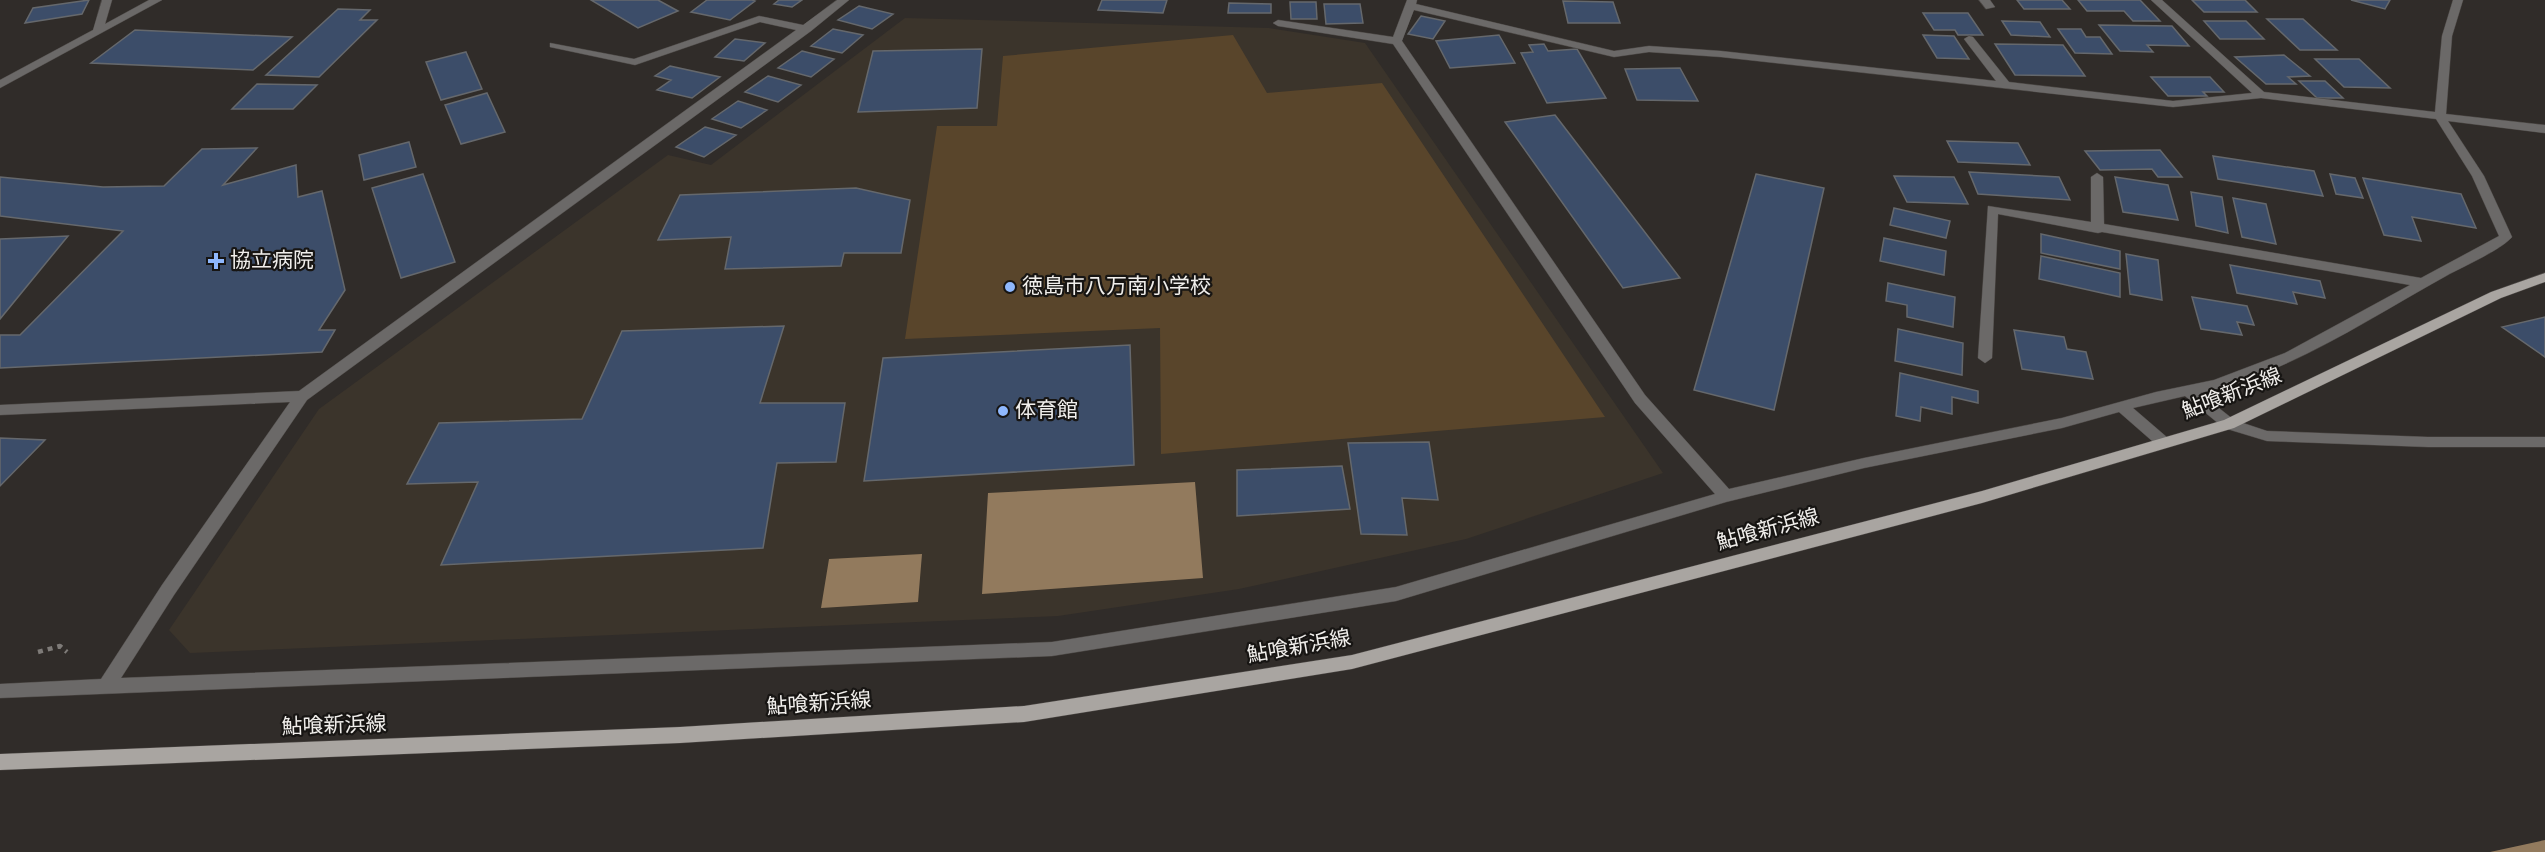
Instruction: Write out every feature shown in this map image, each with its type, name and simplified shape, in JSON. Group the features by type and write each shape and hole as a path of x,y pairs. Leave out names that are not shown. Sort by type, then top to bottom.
{"main road":[{"name":"鮎喰新浜線","path":"0,762 680,735 1024,714 1352,662 1982,497 2229,424 2496,295 2545,277"}],"street":[{"path":"98,31 107,0"},
{"path":"0,85 158,0"},
{"path":"106,686 168,590 302,396 844,0"},
{"path":"2156,0 2261,95"},
{"path":"0,691 1052,649 1396,594 1726,496 1864,463 2062,423 2217,384 2290,356 2506,237 2478,176 2440,117 2447,36 2458,0"},
{"path":"1397,41 1411,3 1614,54 1650,48 1721,54 2173,104 2261,95 2545,129"},
{"path":"554,45 635,62 759,19 807,28"},
{"path":"1278,23 1397,41 1640,399 1726,496"},
{"path":"1969,39 2005,85"},
{"path":"2097,177 2098,229"},
{"path":"1985,358 1992,209 2098,229 2426,283"},
{"path":"2187,390 2229,424 2267,436 2428,442 2545,442"},
{"path":"0,410 302,396"},
{"path":"2122,407 2163,443"}],"path":[{"path":"30,654 60,646 98,675 116,671"}],"shaded area":[{"name":"徳島市八万南小学校","path":"905,18 1269,28 1365,43 1663,473 1466,539 1239,589 1058,616 190,653 169,630 319,409 668,155 711,165"},
{"path":"1233,35 1267,93 1382,83 1605,417 1161,454 1160,328 905,339 937,126 997,126 1003,56"},
{"path":"1195,482 1203,578 982,594 988,493"},
{"path":"922,554 918,602 821,608 829,559"},
{"path":"2545,840 2545,852 2490,852"}],"building":[{"path":"89,0 82,14 25,23 33,8"},
{"path":"591,0 658,0 678,11 638,28"},
{"path":"707,0 755,1 730,20 691,12"},
{"path":"779,0 802,0 792,7 774,4"},
{"path":"1102,0 1167,0 1163,13 1098,10"},
{"path":"2017,0 2062,0 2070,9 2024,9"},
{"path":"2078,0 2140,0 2160,21 2133,21 2124,11 2087,11"},
{"path":"2192,0 2245,0 2257,12 2204,12"},
{"path":"2351,0 2390,0 2385,9"},
{"path":"1563,1 1613,2 1620,23 1568,23"},
{"path":"1290,2 1316,2 1317,19 1291,19"},
{"path":"1229,3 1271,4 1271,13 1228,13"},
{"path":"1324,4 1360,4 1363,23 1326,24"},
{"path":"859,6 893,14 872,29 838,20"},
{"path":"338,9 370,10 360,20 377,20 319,77 266,75"},
{"path":"1923,13 1968,13 1983,35 1958,35 1955,30 1934,30"},
{"path":"1421,16 1445,21 1433,39 1408,34"},
{"path":"2267,19 2303,19 2337,50 2300,50"},
{"path":"2002,21 2040,22 2050,37 2011,35"},
{"path":"2204,21 2246,21 2264,39 2220,39"},
{"path":"2099,25 2172,26 2189,46 2147,45 2153,52 2120,51"},
{"path":"833,29 863,35 842,53 811,46"},
{"path":"2058,29 2081,29 2086,37 2100,37 2112,54 2075,53"},
{"path":"135,30 292,37 253,70 91,63"},
{"path":"1499,35 1515,63 1450,68 1436,41"},
{"path":"1923,35 1954,36 1969,59 1937,58"},
{"path":"735,39 765,43 744,61 715,57"},
{"path":"1544,44 1548,51 1577,49 1606,98 1547,103 1521,53 1533,52 1529,45"},
{"path":"1995,44 2063,45 2085,76 2015,75"},
{"path":"982,49 977,108 858,112 873,51"},
{"path":"802,51 834,59 811,77 778,68"},
{"path":"466,52 482,89 441,100 426,62"},
{"path":"2284,55 2310,76 2288,77 2296,84 2266,84 2235,57"},
{"path":"2315,59 2359,59 2390,88 2344,87"},
{"path":"670,66 720,77 692,98 657,90 671,80 655,76"},
{"path":"1680,68 1698,101 1637,100 1625,69"},
{"path":"768,76 801,85 778,102 745,92"},
{"path":"2151,77 2210,77 2224,92 2203,92 2207,96 2168,96"},
{"path":"2299,81 2325,81 2343,98 2317,98"},
{"path":"257,84 317,85 293,109 232,109"},
{"path":"487,93 505,132 461,144 445,105"},
{"path":"738,101 767,110 741,128 712,119"},
{"path":"1555,115 1680,278 1623,288 1505,122"},
{"path":"705,127 736,135 704,157 676,147"},
{"path":"1947,141 2018,143 2030,165 1958,162"},
{"path":"409,142 416,167 364,180 359,155"},
{"name":"協立病院","path":"257,148 223,185 296,165 298,197 322,191 345,290 319,330 335,330 322,352 0,368 0,335 20,335 123,231 0,216 0,177 103,187 164,186 202,149"},
{"path":"2160,150 2182,177 2158,177 2152,169 2100,170 2085,151"},
{"path":"2213,156 2314,171 2323,196 2218,179"},
{"path":"1969,172 2059,177 2070,200 1978,194"},
{"path":"423,174 455,262 401,278 372,188"},
{"path":"1756,174 1824,188 1774,410 1694,390"},
{"path":"2330,174 2355,178 2363,198 2336,194"},
{"path":"1894,176 1954,177 1968,204 1907,202"},
{"path":"2115,177 2168,185 2178,220 2123,212"},
{"path":"2363,178 2461,194 2476,228 2412,217 2421,241 2384,235"},
{"path":"856,188 910,200 901,253 844,253 841,266 725,269 731,237 658,240 680,195"},
{"path":"2191,192 2222,197 2228,233 2196,226"},
{"path":"2233,198 2266,204 2276,244 2242,237"},
{"path":"1894,208 1950,221 1946,238 1890,225"},
{"path":"2041,234 2120,251 2120,269 2041,253"},
{"path":"68,236 0,319 0,239"},
{"path":"1884,238 1946,251 1944,275 1880,261"},
{"path":"2126,254 2158,260 2162,300 2130,294"},
{"path":"2041,256 2120,273 2120,297 2039,279"},
{"path":"2230,265 2320,281 2325,298 2293,292 2297,304 2237,293"},
{"path":"1888,283 1955,297 1953,327 1907,317 1907,305 1886,301"},
{"path":"2192,297 2247,306 2254,325 2237,322 2242,335 2201,329"},
{"path":"2545,317 2545,357 2502,327"},
{"path":"784,326 760,403 845,403 836,462 777,463 763,548 441,565 478,482 407,484 439,423 582,419 622,331"},
{"path":"1898,329 1963,343 1962,375 1895,361"},
{"path":"2014,330 2064,337 2067,349 2086,352 2093,379 2022,369"},
{"name":"体育館","path":"1130,345 1134,465 864,481 883,358"},
{"path":"1900,373 1978,391 1978,403 1952,397 1952,414 1921,407 1920,421 1896,416"},
{"path":"0,438 45,440 0,486"},
{"path":"1429,442 1438,500 1402,498 1407,535 1361,534 1348,443"},
{"path":"1342,466 1350,509 1237,516 1237,470"}],"place":[{"name":"協立病院","path":"216,261"},
{"name":"徳島市八万南小学校","path":"1010,287"},
{"name":"体育館","path":"1003,411"}]}
